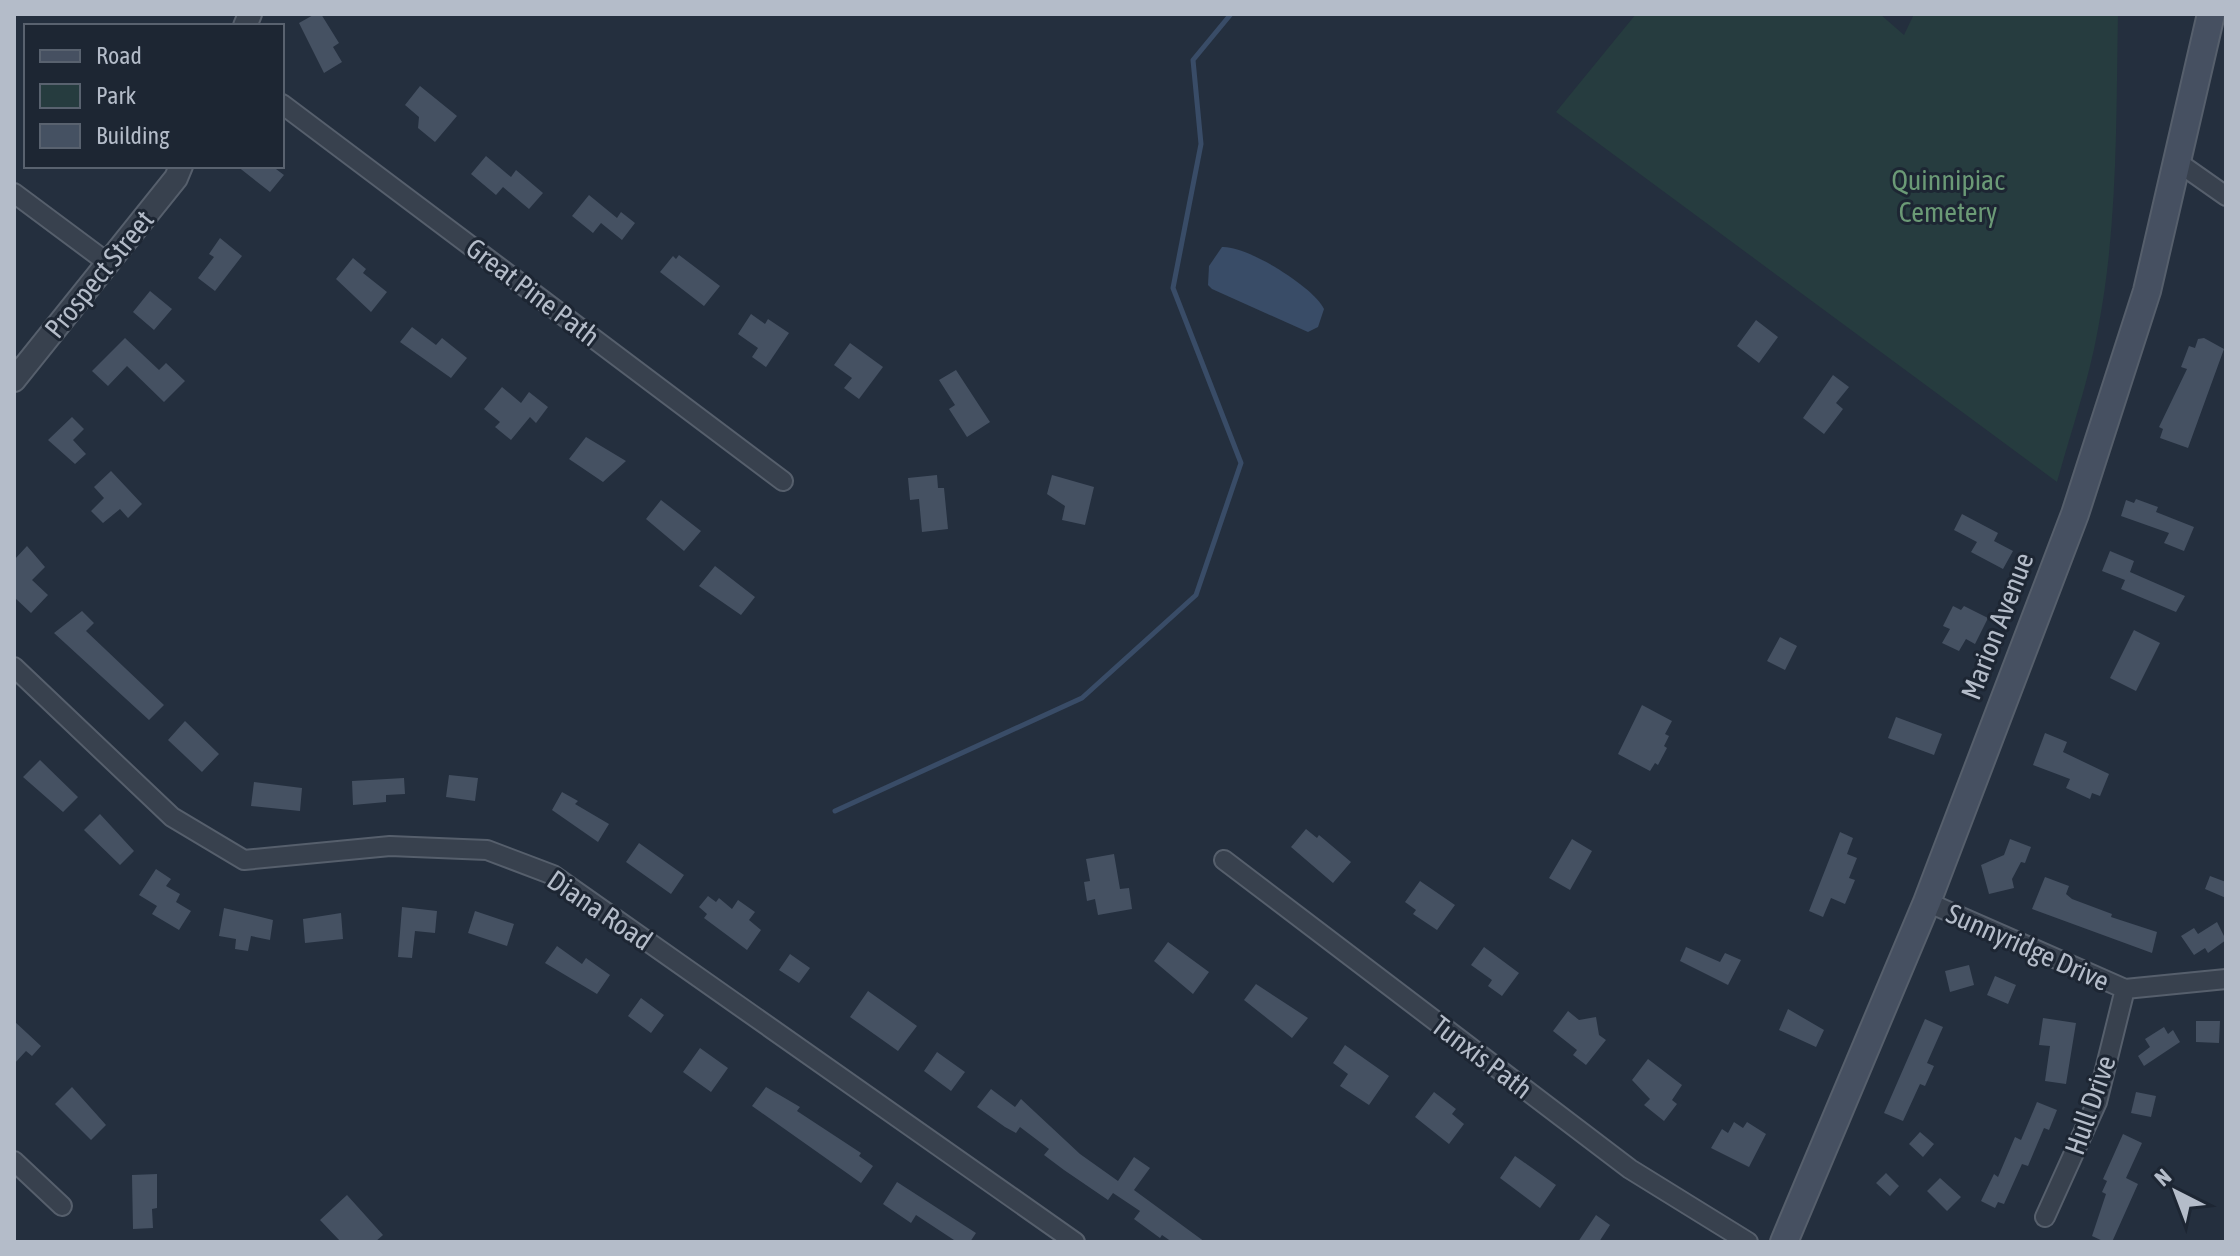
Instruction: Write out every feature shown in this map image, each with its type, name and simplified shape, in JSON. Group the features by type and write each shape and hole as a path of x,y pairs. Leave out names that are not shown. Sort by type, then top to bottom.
{"main road":[{"name":"Marion Avenue","path":"1784,1242 1927,902 2108,418 2130,350 2179,163 2211,14"}],"street":[{"name":"Great Pine Path","path":"284,106 783,481"},
{"path":"2179,163 2226,196"},
{"name":"Prospect Street","path":"14,380 176,178 180,168"},
{"path":"14,193 108,263"},
{"name":"Diana Road","path":"14,667 172,817 244,860 390,846 487,850 553,875 1075,1242"},
{"name":"Tunxis Path","path":"1224,860 1630,1169 1748,1242"},
{"name":"Sunnyridge Drive","path":"1927,902 2125,989 2226,979"},
{"name":"Hull Drive","path":"2045,1217 2097,1102 2125,989"},
{"path":"14,1161 62,1206"}],"green space":[{"name":"Quinnipiac Cemetery","path":"1636,14 1880,14 1904,35 1914,14 2118,14 2115,172 2105,290 2090,367 2057,482 1556,112"}],"water":[{"path":"1222,247 1247,253 1294,279 1324,309 1318,327 1308,332 1212,289 1208,285 1209,266"}],"building":[{"path":"321,14 339,43 333,47 342,62 324,73 299,23"},
{"path":"420,86 457,116 435,142 418,128 419,117 405,105"},
{"path":"486,156 511,177 516,170 543,193 529,209 503,187 496,195 471,174"},
{"path":"240,168 275,168 284,175 270,192"},
{"path":"589,195 617,218 621,212 635,223 622,240 601,223 593,233 572,216"},
{"path":"220,238 242,256 215,291 198,278 214,257 209,254"},
{"path":"679,255 720,286 704,306 660,272 673,256 676,259"},
{"path":"353,258 366,269 363,273 387,292 371,312 336,279"},
{"path":"150,291 172,309 154,330 133,312"},
{"path":"751,314 765,324 768,319 789,333 766,367 752,357 758,348 738,334"},
{"path":"1756,320 1778,337 1759,363 1737,346"},
{"path":"412,327 436,345 442,338 467,358 451,378 400,342"},
{"path":"125,338 159,370 166,363 185,381 164,402 127,366 108,386 92,371"},
{"path":"2204,338 2224,349 2188,448 2160,438 2163,429 2159,427 2187,369 2181,367 2189,346 2195,348 2198,339"},
{"path":"850,343 883,367 859,399 844,388 852,378 834,365"},
{"path":"956,370 990,422 967,437 949,409 955,405 939,380"},
{"path":"1833,375 1849,387 1836,403 1843,409 1824,434 1803,418"},
{"path":"502,387 521,403 529,392 548,407 536,423 530,417 511,440 495,427 500,422 484,409"},
{"path":"72,417 84,429 73,440 86,454 75,464 48,440"},
{"path":"586,437 626,461 603,482 569,459"},
{"path":"111,471 142,504 128,518 120,509 103,523 91,511 104,498 94,487"},
{"path":"937,475 938,488 944,488 948,529 922,532 919,499 910,500 908,478"},
{"path":"1052,475 1094,487 1085,525 1062,520 1065,506 1047,494"},
{"path":"2136,499 2158,507 2156,512 2194,527 2184,551 2164,543 2169,533 2121,516 2126,500 2134,503"},
{"path":"661,500 701,531 684,551 646,519"},
{"path":"1962,514 1998,533 1994,541 2013,551 2003,569 1971,552 1977,542 1954,530"},
{"path":"27,546 45,567 32,580 48,595 31,613 14,597 14,560"},
{"path":"2110,551 2134,561 2130,572 2185,596 2176,612 2121,589 2125,580 2102,571"},
{"path":"715,566 755,597 741,615 699,586"},
{"path":"1953,606 1961,610 1964,606 1988,618 1975,644 1966,639 1959,651 1942,643 1950,629 1943,626"},
{"path":"82,611 94,623 86,631 164,705 149,720 54,633"},
{"path":"2134,630 2160,643 2136,691 2110,678"},
{"path":"1780,637 1797,646 1785,670 1767,661"},
{"path":"1642,705 1672,721 1665,734 1669,736 1664,746 1667,748 1658,765 1655,763 1650,771 1618,754"},
{"path":"1896,717 1942,734 1934,755 1888,738"},
{"path":"185,721 219,754 202,772 168,740"},
{"path":"2045,733 2067,742 2063,752 2109,774 2100,796 2092,793 2090,799 2066,788 2070,779 2033,765"},
{"path":"40,760 78,797 63,812 23,777"},
{"path":"449,775 478,778 475,801 446,797"},
{"path":"404,778 405,794 386,795 386,802 353,805 352,781"},
{"path":"254,782 302,788 300,811 251,806"},
{"path":"562,792 578,801 575,804 609,824 598,842 552,810"},
{"path":"100,814 134,851 120,865 84,830"},
{"path":"1306,829 1317,838 1319,835 1351,862 1333,883 1291,847"},
{"path":"1840,832 1853,838 1847,854 1857,858 1849,878 1855,880 1845,904 1831,898 1823,917 1809,911"},
{"path":"1572,839 1592,851 1570,890 1549,878"},
{"path":"2010,839 2031,847 2025,863 2021,862 2012,879 2014,888 1989,894 1981,865 2004,855"},
{"path":"639,843 684,875 671,894 626,862"},
{"path":"1114,854 1120,889 1129,888 1132,909 1098,915 1095,899 1087,901 1084,882 1090,881 1086,859"},
{"path":"156,869 171,879 166,886 180,894 176,902 191,911 179,930 152,914 157,906 139,895"},
{"path":"2210,876 2226,882 2226,898 2205,889"},
{"path":"2045,877 2069,886 2066,894 2072,899 2112,914 2111,917 2157,932 2152,953 2032,909"},
{"path":"1420,881 1455,905 1437,930 1413,914 1416,910 1405,902"},
{"path":"708,896 716,902 719,898 732,909 738,900 755,912 749,920 761,930 747,950 704,918 707,914 699,907"},
{"path":"402,907 437,911 435,933 415,931 412,958 398,957"},
{"path":"224,908 273,920 270,940 251,936 248,951 235,949 236,939 219,936"},
{"path":"475,911 514,924 507,946 468,933"},
{"path":"341,913 343,939 305,943 303,919"},
{"path":"2217,922 2226,940 2208,953 2205,948 2194,955 2181,936 2194,928 2198,934"},
{"path":"1168,942 1209,972 1193,994 1154,961"},
{"path":"557,946 582,964 586,958 610,975 597,994 545,963"},
{"path":"1484,947 1519,973 1502,996 1488,986 1492,980 1471,965"},
{"path":"1686,947 1720,962 1725,953 1741,960 1728,985 1680,961"},
{"path":"790,954 810,968 799,983 779,970"},
{"path":"1969,965 1974,985 1950,992 1945,971"},
{"path":"1995,976 2016,985 2008,1004 1987,995"},
{"path":"1256,984 1308,1018 1292,1038 1244,1000"},
{"path":"868,991 917,1026 898,1051 850,1017"},
{"path":"641,998 664,1015 651,1033 628,1016"},
{"path":"1788,1009 1824,1030 1816,1047 1779,1030"},
{"path":"1568,1011 1579,1020 1596,1017 1599,1035 1606,1040 1586,1065 1573,1055 1577,1050 1553,1031"},
{"path":"2043,1018 2076,1023 2066,1084 2045,1081 2050,1046 2039,1045"},
{"path":"1925,1019 1943,1027 1927,1063 1934,1066 1925,1086 1920,1084 1903,1121 1884,1113"},
{"path":"14,1021 41,1046 32,1056 26,1051 14,1064"},
{"path":"2196,1021 2220,1021 2219,1043 2196,1042"},
{"path":"2164,1027 2168,1034 2173,1030 2180,1042 2144,1066 2138,1056 2150,1047 2145,1039"},
{"path":"1345,1045 1389,1076 1369,1105 1340,1086 1348,1074 1333,1063"},
{"path":"700,1048 728,1068 711,1092 683,1072"},
{"path":"937,1052 965,1072 951,1091 924,1071"},
{"path":"1648,1059 1682,1085 1672,1100 1677,1104 1664,1121 1644,1105 1650,1099 1632,1080"},
{"path":"72,1087 106,1125 91,1140 55,1104"},
{"path":"766,1087 800,1107 797,1111 861,1153 859,1156 873,1166 861,1183 752,1106"},
{"path":"991,1089 1015,1107 1021,1099 1080,1154 1118,1181 1134,1157 1150,1168 1134,1190 1205,1242 1172,1242 1162,1235 1160,1238 1134,1219 1140,1211 1113,1193 1108,1200 1064,1170 1044,1155 1049,1149 1020,1127 1016,1133 977,1107"},
{"path":"1434,1092 1456,1109 1452,1114 1464,1124 1449,1144 1415,1117"},
{"path":"2136,1092 2156,1096 2151,1117 2131,1113"},
{"path":"2037,1102 2057,1110 2049,1130 2044,1128 2028,1166 2022,1164 2004,1204 1998,1202 1995,1208 1981,1201 1994,1174 1998,1177 2015,1137 2021,1140"},
{"path":"1734,1122 1743,1128 1747,1122 1766,1134 1749,1167 1711,1148 1722,1129 1728,1133"},
{"path":"1920,1132 1934,1144 1923,1157 1909,1144"},
{"path":"2123,1134 2142,1143 2126,1178 2138,1184 2112,1242 2105,1242 2092,1236 2106,1194 2102,1192 2107,1181 2103,1179"},
{"path":"1515,1156 1556,1185 1540,1208 1500,1178"},
{"path":"1886,1173 1899,1186 1890,1196 1876,1183"},
{"path":"157,1174 157,1208 152,1209 153,1228 133,1229 132,1175"},
{"path":"1940,1178 1961,1197 1947,1211 1927,1191"},
{"path":"897,1182 976,1233 970,1242 957,1242 916,1215 911,1223 883,1204"},
{"path":"347,1195 383,1235 375,1242 341,1242 320,1220"},
{"path":"1596,1215 1610,1225 1599,1242 1578,1242"}],"waterway":[{"path":"835,811 1082,698 1196,595 1241,463 1173,288 1201,144 1193,60 1231,14"}]}
